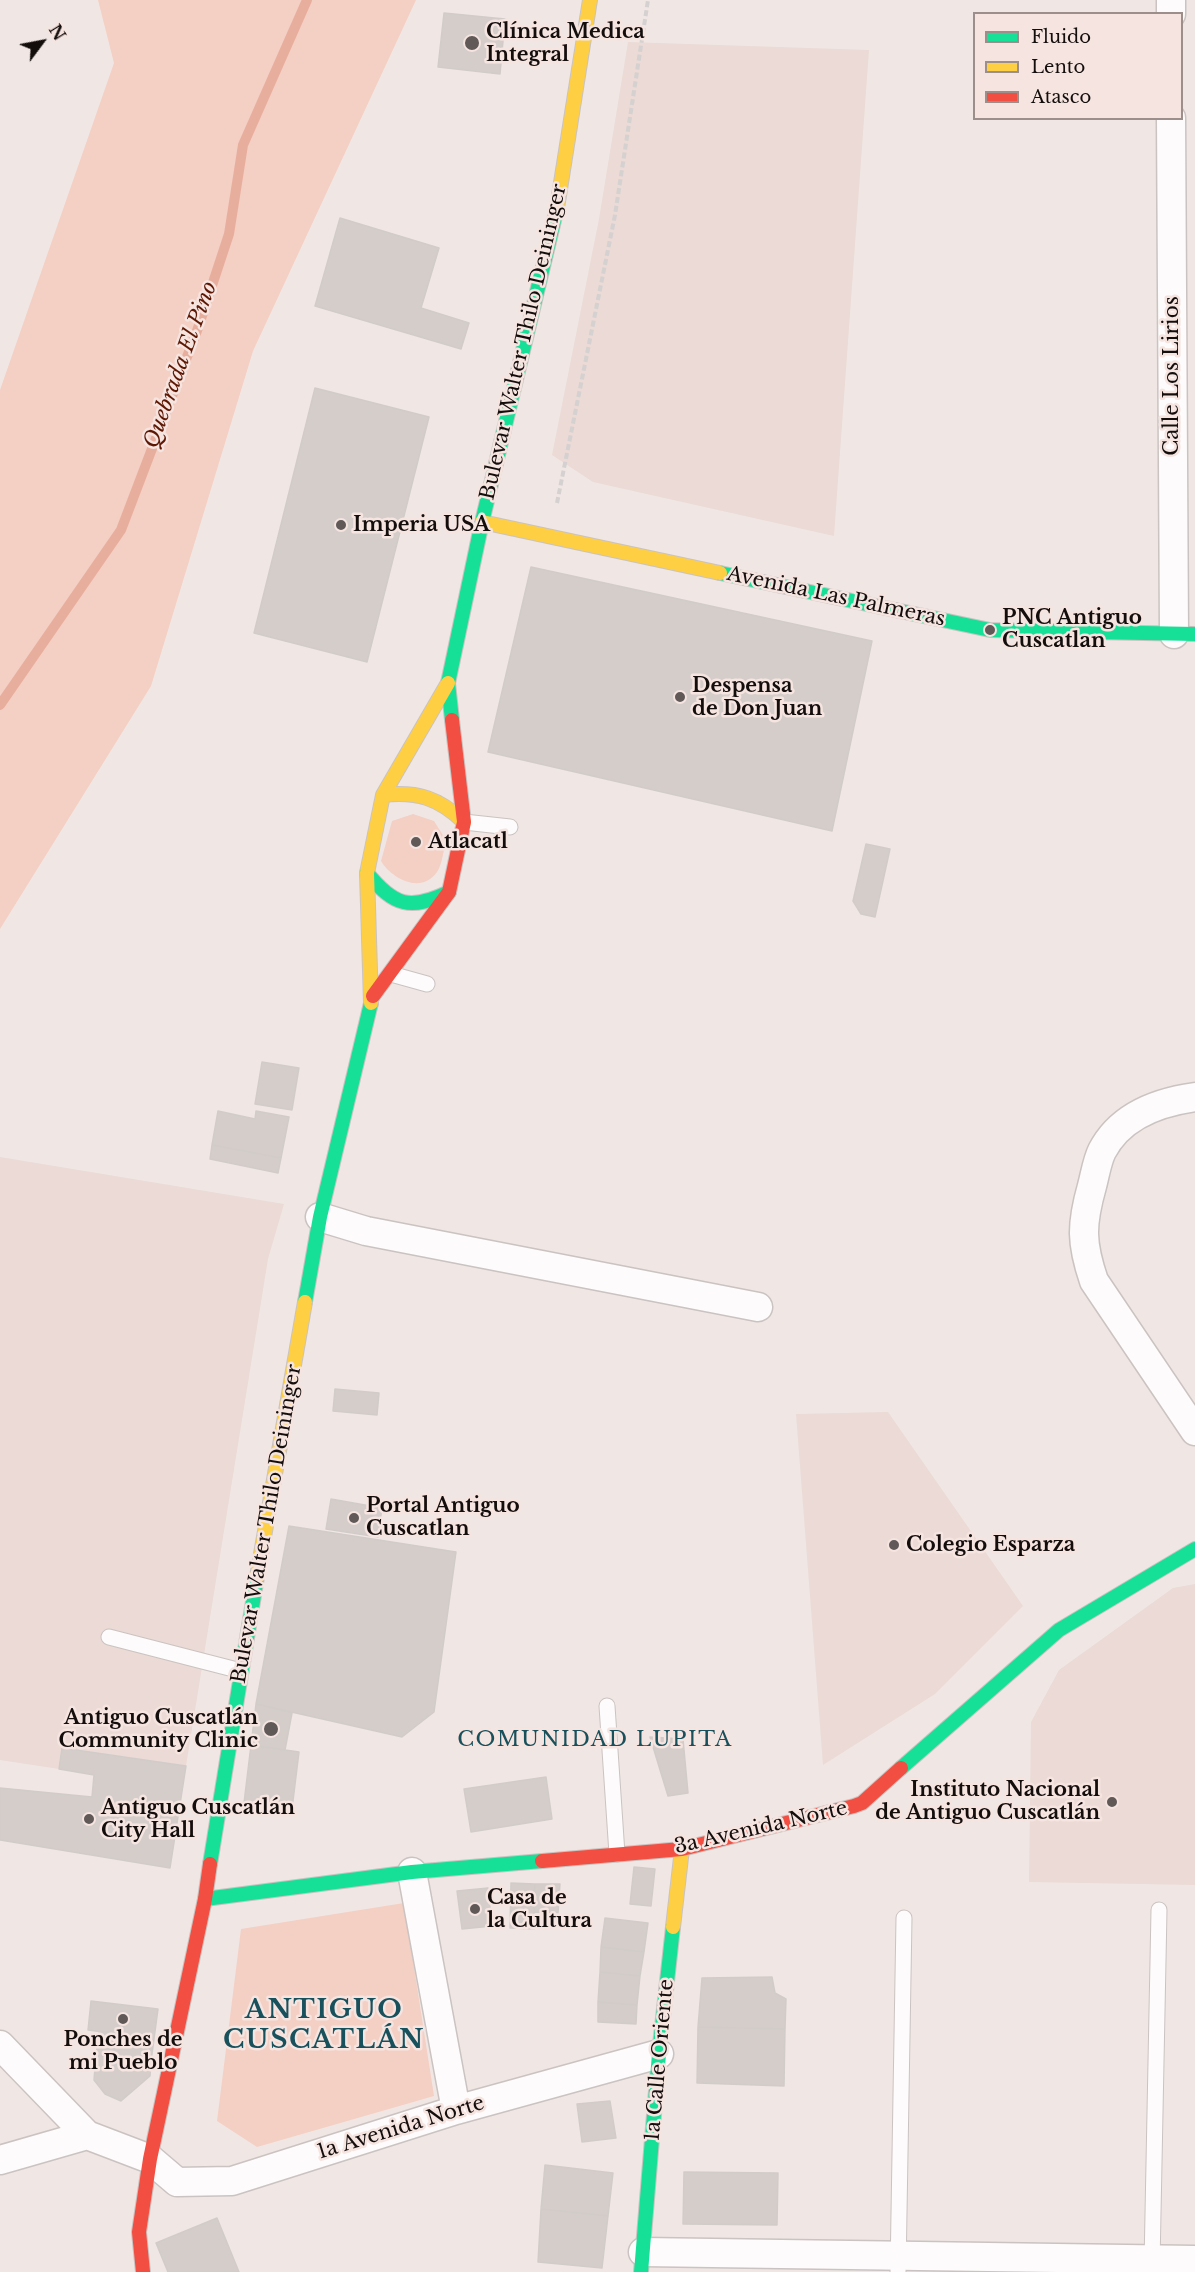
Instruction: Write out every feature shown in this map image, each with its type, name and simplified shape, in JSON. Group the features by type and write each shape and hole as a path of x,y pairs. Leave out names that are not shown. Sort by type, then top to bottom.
{"main road":[{"name":"Bulevar Walter Thilo Deininger","path":"143,2272 139,2232 150,2159 205,1899 218,1807 320,1217 373,996 367,873 383,795 448,683 482,522 558,204 590,0"},
{"name":"Avenida Las Palmeras","path":"482,522 990,630 1184,634"},
{"name":"Bulevar Walter Thilo Deininger","path":"373,996 449,892 464,822 448,683"},
{"path":"383,795 406,792 428,795 448,806 464,822"},
{"path":"367,873 381,893 403,903 427,904 449,892"},
{"name":"3a Avenida Norte","path":"205,1899 412,1872 682,1849 862,1803 1059,1630 1195,1550"},
{"name":"1a Calle Oriente","path":"642,2262 659,2054 682,1849"}],"street":[{"name":"Calle Los Lirios","path":"1171,120 1184,634"},
{"path":"1195,1096 1158,1105 1119,1128 1101,1153 1082,1220 1085,1256 1094,1281 1195,1431"},
{"path":"320,1217 366,1231 758,1307"},
{"path":"412,1872 456,2110"},
{"path":"0,2045 87,2135 0,2160"},
{"name":"1a Avenida Norte","path":"87,2135 150,2159 177,2182 232,2181 456,2110 659,2054"},
{"path":"642,2262 1152,2266 1195,2260"}],"lane":[{"path":"464,822 510,827"},
{"path":"391,974 427,984"},
{"path":"109,1637 242,1667 262,1668"},
{"path":"607,1706 617,1854"},
{"path":"1152,2266 1159,1910"},
{"path":"898,2264 904,1918"}],"path":[{"path":"550,536 615,215 648,0"}],"shaded area":[{"path":"98,0 416,0 253,351 151,686 0,929 0,390 114,63"},
{"path":"628,42 869,50 834,536 593,482 552,455 599,219"},
{"path":"413,814 434,821 446,840 442,861 437,872 430,879 415,883 399,878 381,861 392,821"},
{"path":"0,1157 284,1204 268,1259 186,1766 62,1748 59,1769 0,1760"},
{"name":"Colegio Esparza","path":"888,1412 1023,1606 935,1694 823,1765 796,1414"},
{"name":"Instituto Nacional de Antiguo Cuscatlán","path":"1195,1584 1195,1885 1029,1882 1031,1722 1059,1670 1173,1588"},
{"path":"404,1903 434,2096 257,2147 217,2121 241,1929"}],"building":[{"name":"Clínica Medica Integral","path":"444,13 505,19 500,74 438,67"},
{"path":"340,218 439,248 421,308 469,323 461,349 315,306"},
{"name":"Imperia USA","path":"315,388 429,417 367,662 254,633"},
{"name":"Despensa de Don Juan","path":"531,567 872,641 832,831 488,752"},
{"path":"866,844 890,849 875,917 861,914 853,901"},
{"path":"262,1062 299,1068 292,1110 255,1104"},
{"path":"218,1111 255,1119 256,1111 289,1117 281,1158 212,1145"},
{"path":"212,1145 281,1158 278,1173 210,1159"},
{"path":"335,1389 379,1393 377,1415 333,1411"},
{"name":"Portal Antiguo Cuscatlan","path":"331,1499 382,1508 378,1537 326,1529"},
{"path":"289,1526 456,1552 434,1712 402,1737 256,1704"},
{"name":"Antiguo Cuscatlán Community Clinic","path":"256,1704 292,1713 285,1750 251,1745"},
{"path":"650,1737 683,1739 688,1793 668,1796"},
{"path":"251,1745 299,1752 292,1809 244,1803"},
{"name":"Antiguo Cuscatlán City Hall","path":"62,1748 186,1766 170,1868 0,1840 0,1788 92,1797 94,1775 59,1769"},
{"path":"546,1777 552,1819 471,1832 464,1789"},
{"path":"634,1867 655,1869 651,1906 630,1904"},
{"path":"511,1883 535,1884 534,1929 510,1928"},
{"path":"535,1884 560,1884 558,1913 534,1912"},
{"name":"Casa de la Cultura","path":"488,1888 492,1926 462,1929 457,1891"},
{"path":"605,1918 648,1923 644,1952 601,1947"},
{"path":"601,1947 644,1952 640,1976 600,1972"},
{"path":"600,1972 640,1976 637,2005 598,2002"},
{"path":"772,1977 775,1993 786,1999 785,2029 698,2027 702,1978"},
{"name":"Ponches de mi Pueblo","path":"91,2001 158,2009 154,2039 88,2030"},
{"path":"598,2002 637,2005 636,2024 598,2022"},
{"path":"698,2027 785,2029 784,2086 697,2083"},
{"path":"99,2031 154,2039 151,2062 96,2055"},
{"path":"96,2055 151,2062 150,2076 121,2101 105,2094 94,2080"},
{"path":"610,2101 616,2138 582,2142 577,2104"},
{"path":"545,2165 613,2173 608,2216 541,2209"},
{"path":"684,2172 778,2173 777,2225 683,2224"},
{"path":"541,2209 608,2216 602,2268 538,2262"},
{"path":"217,2218 239,2272 168,2272 156,2243"}],"waterway":[{"name":"Quebrada El Pino","path":"0,705 121,530 198,328 229,234 243,145 307,0"}],"traffic: fast":[{"path":"452,720 448,683 482,522 557,208"},
{"path":"720,573 990,630 1195,634"},
{"path":"367,873 386,893 404,902 424,902 449,892"},
{"path":"305,1302 320,1217 371,1003"},
{"path":"901,1768 1059,1630 1195,1549"},
{"path":"210,1864 257,1577"},
{"path":"205,1899 412,1872 542,1861"},
{"path":"641,2272 659,2054 673,1927"}],"traffic: slow":[{"path":"557,208 590,0"},
{"path":"482,522 720,573"},
{"path":"371,1003 367,873 383,795 448,683"},
{"path":"383,795 406,794 427,798 446,807 464,822"},
{"path":"257,1577 305,1302"},
{"path":"673,1927 682,1849"}],"traffic: jam":[{"path":"373,996 449,892 464,822 452,720"},
{"path":"542,1861 682,1849 854,1806 862,1803 901,1768"},
{"path":"143,2272 139,2232 150,2159 205,1899 210,1864"}],"place":[{"name":"Clínica Medica Integral","path":"472,43"},
{"name":"Imperia USA","path":"341,525"},
{"name":"PNC Antiguo Cuscatlan","path":"990,630"},
{"name":"Despensa de Don Juan","path":"680,697"},
{"name":"Atlacatl","path":"416,842"},
{"name":"Portal Antiguo Cuscatlan","path":"354,1518"},
{"name":"Colegio Esparza","path":"894,1545"},
{"name":"Antiguo Cuscatlán Community Clinic","path":"271,1729"},
{"name":"Instituto Nacional de Antiguo Cuscatlán","path":"1112,1802"},
{"name":"Antiguo Cuscatlán City Hall","path":"89,1819"},
{"name":"Casa de la Cultura","path":"475,1909"},
{"name":"Ponches de mi Pueblo","path":"123,2019"}],"district":[{"name":"COMUNIDAD LUPITA","path":"595,1740"},
{"name":"ANTIGUO CUSCATLÁN","path":"324,2026"}]}
